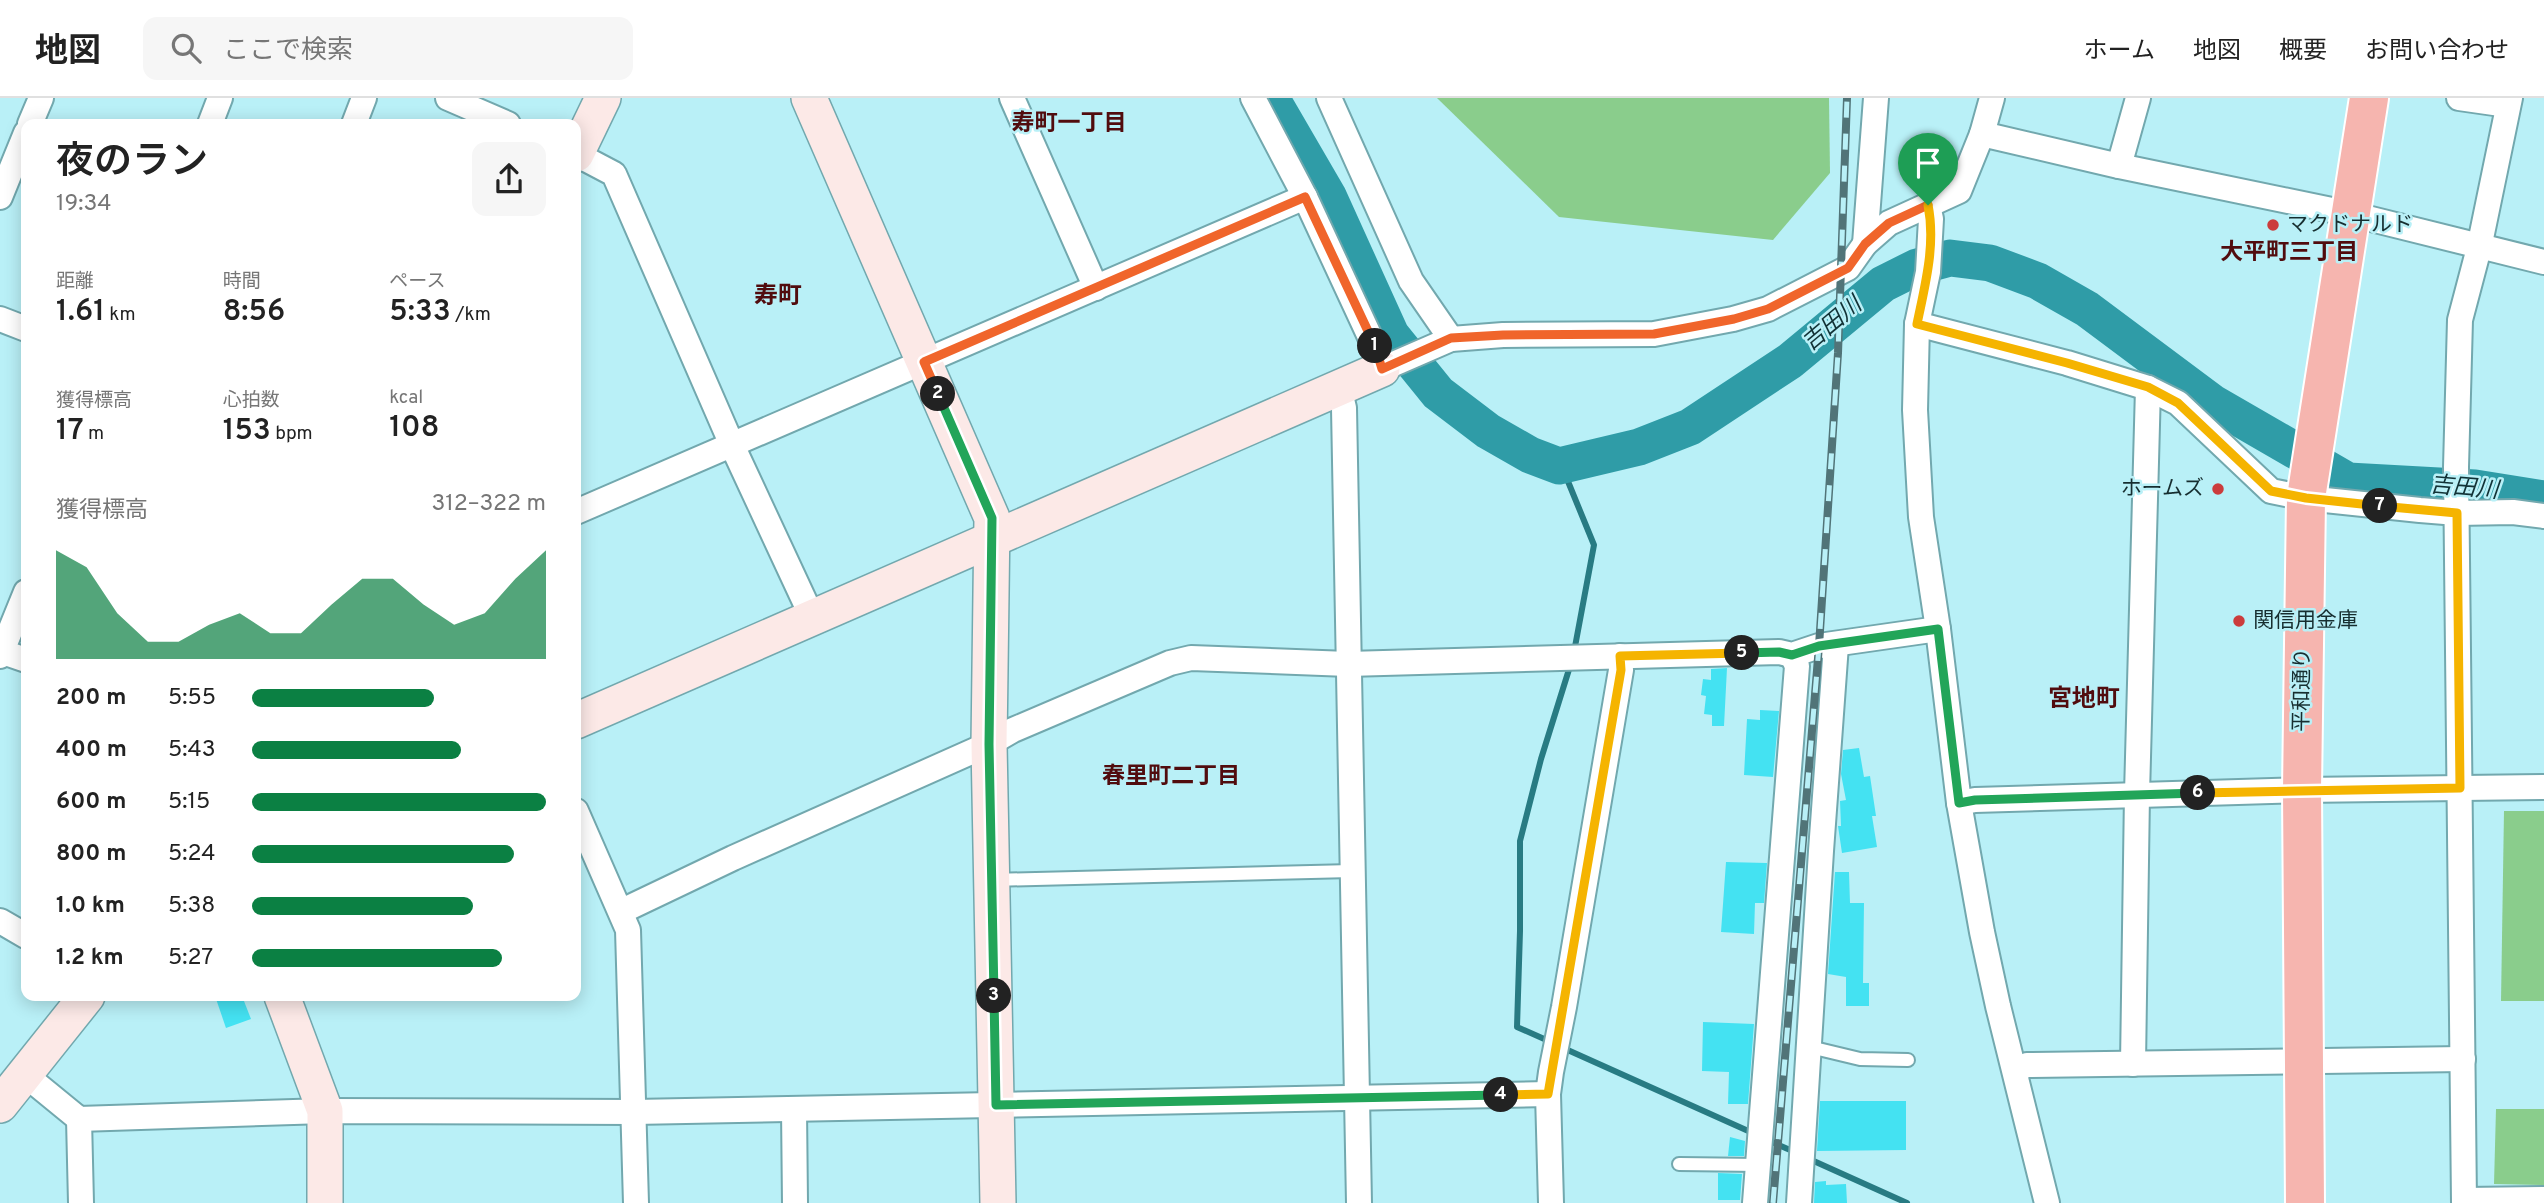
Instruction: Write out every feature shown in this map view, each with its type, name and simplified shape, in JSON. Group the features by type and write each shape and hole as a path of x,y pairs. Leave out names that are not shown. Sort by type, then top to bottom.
{"highway":[{"name":"平和通り","path":"2305,1203 2302,790 2309,477 2369,98"}],"street":[{"path":"32,119 41,98"},
{"path":"212,119 220,98"},
{"path":"356,119 364,98"},
{"path":"448,98 496,119"},
{"path":"581,144 603,98"},
{"path":"809,98 992,518 989,744 998,1203"},
{"path":"1012,98 1096,288"},
{"path":"1253,98 1305,197 1377,352 1391,366"},
{"path":"1329,98 1411,281 1446,341"},
{"path":"1865,244 1876,98"},
{"path":"581,718 1446,341 1503,335 1654,334 1734,319 1768,309 1848,268 1865,244 1889,223 1930,212 1959,191 1982,134 1992,98"},
{"path":"2119,166 2138,98"},
{"path":"2459,98 2509,102 2479,248 2460,320 2456,467 2464,1202 2544,1199"},
{"path":"1982,134 2119,166 2351,214 2479,248 2544,262"},
{"path":"0,197 21,145"},
{"path":"581,157 614,174 732,445 812,617"},
{"path":"581,511 1305,197"},
{"path":"1930,212 1928,272 1917,324 1915,410 1921,517 1938,629 1959,803 1982,932 2047,1203"},
{"path":"0,318 21,327"},
{"path":"1917,324 2148,387 2178,403 2271,491 2309,477 2457,509 2544,516"},
{"path":"1339,387 1343,408 1359,1203"},
{"path":"2133,1064 2148,387"},
{"path":"21,604 1,653 21,659"},
{"path":"622,912 733,858 989,744 1025,725 1170,663 1191,658 1348,664 1779,652 1792,655 1819,646 1938,629"},
{"path":"1799,1203 1836,645"},
{"path":"1755,1203 1797,666 1792,655"},
{"path":"1550,1203 1548,1094 1621,670 1620,656"},
{"path":"1959,803 1975,800 2137,794 2544,787"},
{"path":"581,822 628,930 636,1203"},
{"path":"0,921 21,933"},
{"path":"0,1105 83,1001"},
{"path":"284,1001 325,1111 325,1203"},
{"path":"2015,1070 2027,1065 2463,1059"},
{"path":"24,1074 79,1119 325,1111 634,1112 1548,1094"},
{"path":"794,1109 795,1203"},
{"path":"79,1119 82,1203"}],"lane":[{"path":"992,880 1352,871"},
{"path":"1810,1047 1860,1059 1908,1060"},
{"path":"1679,1164 1760,1145"}],"green space":[{"path":"1437,98 1829,98 1830,173 1773,240 1559,217"},
{"path":"2504,811 2544,811 2544,1001 2501,1001"},
{"path":"2496,1109 2544,1109 2544,1185 2494,1184"}],"building":[{"path":"1727,668 1724,726 1712,726 1712,715 1704,714 1706,696 1701,695 1703,679 1711,680 1711,669"},
{"path":"1760,710 1779,711 1773,777 1744,775 1747,719 1760,720"},
{"path":"1859,748 1864,777 1870,776 1877,847 1842,853 1838,826 1841,826 1840,801 1846,800 1841,774 1843,750"},
{"path":"1726,862 1767,863 1764,903 1755,903 1754,934 1721,932"},
{"path":"1835,872 1849,872 1850,903 1864,903 1863,983 1869,983 1869,1006 1846,1006 1846,977 1828,974"},
{"path":"217,1001 244,1001 251,1019 226,1028"},
{"path":"1703,1022 1754,1024 1748,1104 1728,1104 1729,1072 1702,1071"},
{"path":"1820,1101 1906,1101 1906,1150 1817,1151"},
{"path":"1730,1137 1745,1141 1744,1156 1728,1156"},
{"path":"1718,1173 1742,1174 1740,1200 1718,1200"},
{"path":"1826,1181 1826,1185 1846,1184 1847,1203 1814,1203 1815,1182"}],"waterway":[{"name":"吉田川","path":"1271,98 1328,196 1391,335 1438,393 1488,431 1530,455 1559,466 1639,447 1690,427 1790,361 1883,284 1917,267 1950,258 1990,263 2038,281 2087,309 2213,403 2348,481 2475,488 2544,499"},
{"path":"1559,466 1594,545 1574,652"},
{"path":"1551,1042 1517,1027 1520,841 1541,759 1571,663"},
{"path":"1561,1047 1755,1134"},
{"path":"1765,1139 1797,1153"},
{"path":"1807,1158 1907,1203"}],"railway":[{"path":"1773,1203 1819,646 1838,353 1847,98"}],"place":[{"name":"マクドナルド","path":"2273,225"},
{"name":"ホームズ","path":"2218,489"},
{"name":"関信用金庫","path":"2239,621"}],"district":[{"name":"寿町一丁目","path":"1069,124"},
{"name":"大平町三丁目","path":"2289,253"},
{"name":"寿町","path":"778,297"},
{"name":"宮地町","path":"2084,700"},
{"name":"春里町二丁目","path":"1171,777"}],"route":[{"path":"1305,197 1377,352 1382,369 1451,338 1654,334 1734,319 1768,309 1848,268 1865,244 1889,223 1928,205 1931,219 1928,272 1917,324 2148,387 2178,403 2271,491 2306,498 2457,513 2460,788 2137,794 1975,800 1959,803 1938,629 1819,646 1792,655 1779,652 1620,656 1621,670 1548,1094 996,1105 989,744 992,518 924,362 1305,197"}]}
